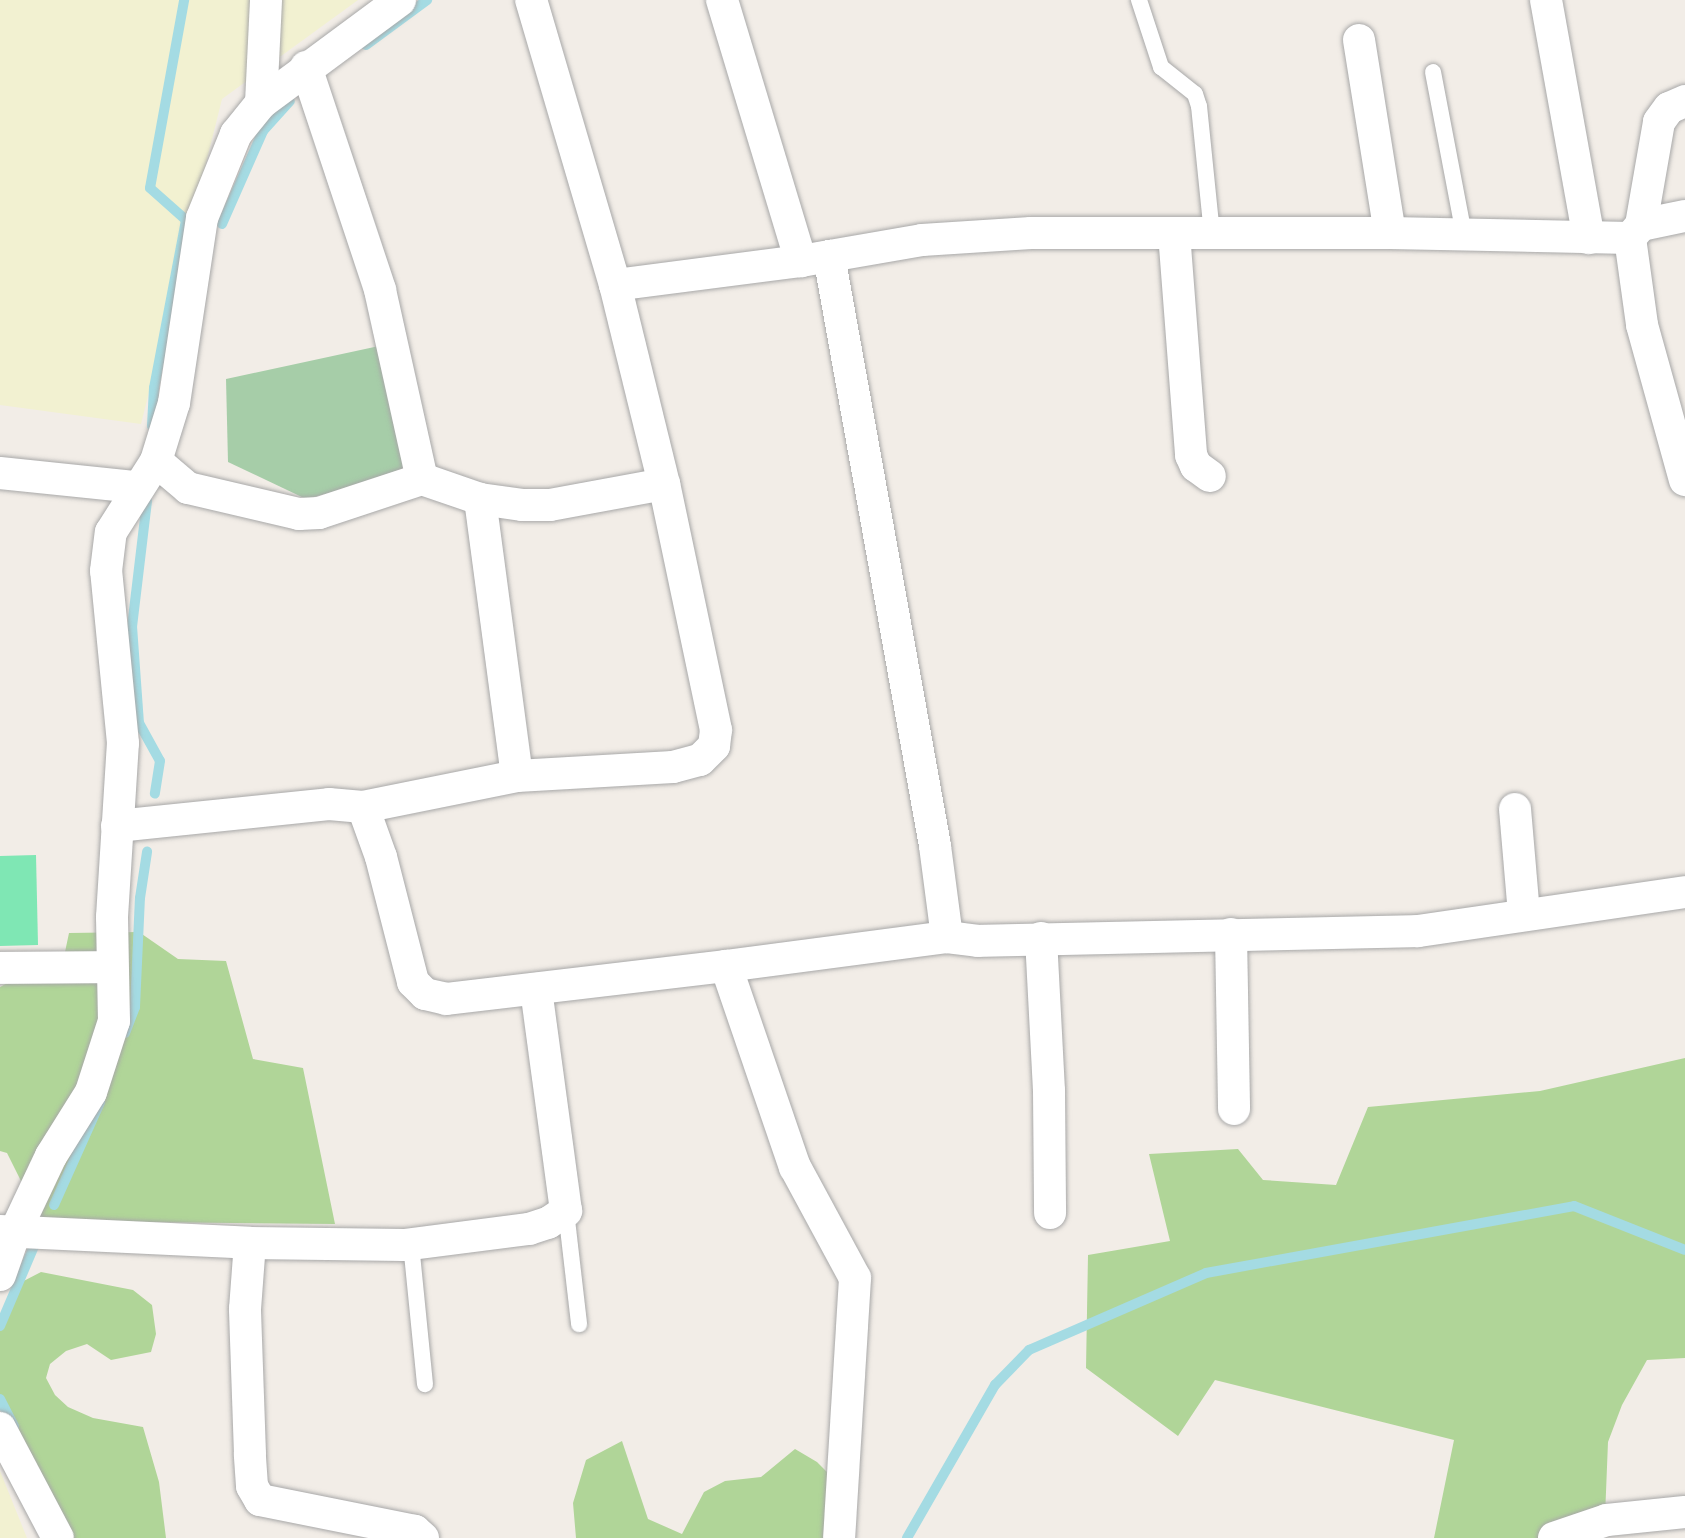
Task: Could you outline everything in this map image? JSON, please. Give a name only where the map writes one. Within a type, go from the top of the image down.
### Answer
[{"type":"street","points":[[261,103],[266,0]]},
{"type":"street","points":[[0,1275],[7,1231],[91,1092],[114,1021],[112,967],[117,826],[123,743],[106,571],[111,531],[136,488],[156,461],[174,403],[202,218],[236,134],[261,103],[306,67],[400,0]]},
{"type":"street","points":[[117,826],[329,804],[363,807],[517,776],[673,767],[700,760],[714,746],[716,730],[664,484],[615,285],[531,0]]},
{"type":"street","points":[[722,0],[815,258],[935,846],[947,937]]},
{"type":"street","points":[[1545,0],[1589,238]]},
{"type":"street","points":[[1359,40],[1390,233]]},
{"type":"street","points":[[306,67],[380,290],[422,479]]},
{"type":"street","points":[[1685,100],[1669,108],[1659,122],[1635,231],[1642,325],[1685,480]]},
{"type":"street","points":[[615,285],[815,258],[933,239],[1031,233],[1212,235],[1390,233],[1589,238],[1635,231],[1685,216]]},
{"type":"street","points":[[1174,233],[1191,454],[1196,466],[1210,476]]},
{"type":"street","points":[[156,461],[188,488],[299,514],[320,513],[422,479],[480,499],[522,505],[550,505],[664,484]]},
{"type":"street","points":[[0,473],[136,488]]},
{"type":"street","points":[[480,499],[517,776]]},
{"type":"street","points":[[363,807],[381,857],[413,982],[425,994],[446,999],[947,937],[978,941],[1230,934],[1419,932],[1524,914],[1685,892]]},
{"type":"street","points":[[1515,809],[1524,914]]},
{"type":"street","points":[[1230,934],[1234,1109]]},
{"type":"street","points":[[1041,938],[1049,1091],[1050,1213]]},
{"type":"street","points":[[726,966],[795,1167],[855,1278],[839,1538]]},
{"type":"street","points":[[0,968],[112,967]]},
{"type":"street","points":[[7,1231],[309,1246],[411,1244],[529,1229],[548,1223],[566,1211],[536,989]]},
{"type":"street","points":[[250,1243],[245,1309],[250,1454],[252,1485],[260,1500],[415,1531],[423,1538]]},
{"type":"street","points":[[0,1428],[58,1538]]},
{"type":"street","points":[[1554,1538],[1607,1520],[1685,1512]]},
{"type":"lane","points":[[1139,0],[1161,67],[1195,94],[1199,105],[1212,235]]},
{"type":"lane","points":[[1433,72],[1464,234]]},
{"type":"lane","points":[[566,1211],[579,1324]]},
{"type":"lane","points":[[411,1244],[425,1384]]},
{"type":"green space","points":[[0,0],[358,0],[222,99],[141,424],[0,405]]},
{"type":"green space","points":[[379,346],[406,473],[306,499],[228,462],[226,379]]},
{"type":"green space","points":[[36,855],[38,945],[0,946],[0,856]]},
{"type":"green space","points":[[139,932],[178,959],[226,961],[253,1059],[303,1068],[335,1224],[41,1221],[7,1153],[0,1151],[0,987],[65,952],[69,933]]},
{"type":"green space","points":[[1685,1058],[1685,1358],[1647,1360],[1622,1405],[1608,1442],[1605,1517],[1547,1538],[1434,1538],[1454,1440],[1215,1380],[1178,1436],[1086,1368],[1088,1255],[1170,1241],[1149,1154],[1238,1149],[1263,1180],[1336,1185],[1368,1107],[1540,1091]]},
{"type":"green space","points":[[41,1272],[133,1290],[152,1305],[156,1334],[151,1352],[111,1360],[87,1344],[66,1351],[50,1364],[46,1378],[55,1395],[68,1407],[93,1418],[143,1427],[159,1482],[166,1538],[73,1538],[0,1399],[0,1326],[14,1286]]},
{"type":"green space","points":[[622,1441],[648,1519],[682,1534],[704,1492],[725,1481],[761,1477],[795,1449],[817,1462],[831,1476],[823,1538],[576,1538],[573,1503],[586,1460]]},
{"type":"green space","points":[[0,1471],[27,1538],[0,1538]]},
{"type":"waterway","points":[[152,426],[154,388],[186,220],[150,188],[184,0]]},
{"type":"waterway","points":[[366,45],[427,0]]},
{"type":"waterway","points":[[222,224],[263,131],[290,101]]},
{"type":"waterway","points":[[147,501],[132,626],[139,723],[160,761],[155,794]]},
{"type":"waterway","points":[[125,1033],[135,1007],[140,898],[147,852]]},
{"type":"waterway","points":[[54,1205],[100,1102]]},
{"type":"waterway","points":[[907,1538],[995,1385],[1029,1350],[1206,1273],[1574,1206],[1685,1250]]},
{"type":"waterway","points":[[0,1326],[35,1244]]},
{"type":"waterway","points":[[0,1399],[14,1427]]}]
